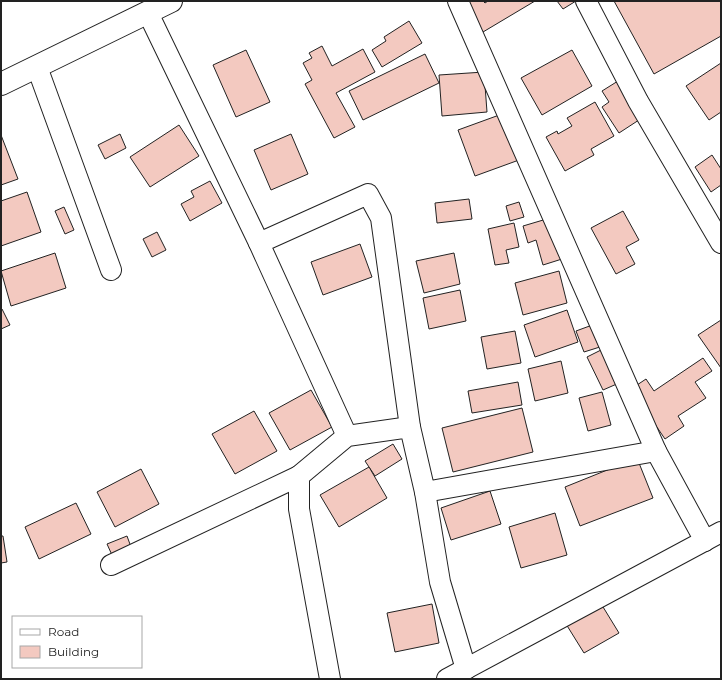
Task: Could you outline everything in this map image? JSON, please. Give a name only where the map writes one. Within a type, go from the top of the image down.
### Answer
[{"type":"street","points":[[1,84],[171,1]]},
{"type":"street","points":[[447,679],[713,536],[656,450],[458,1]]},
{"type":"street","points":[[586,1],[638,101],[721,243]]},
{"type":"street","points":[[148,13],[259,243],[347,436]]},
{"type":"street","points":[[37,67],[111,270]]},
{"type":"street","points":[[259,243],[368,194],[381,218],[410,427],[425,492],[440,582],[466,669]]},
{"type":"street","points":[[111,565],[299,476],[347,436],[410,427]]},
{"type":"street","points":[[425,492],[656,450]]},
{"type":"street","points":[[299,476],[299,510],[330,679]]},
{"type":"building","points":[[464,1],[483,1],[485,3],[488,1],[535,1],[483,32]]},
{"type":"building","points":[[557,1],[576,1],[563,9]]},
{"type":"building","points":[[614,1],[721,1],[721,36],[654,74]]},
{"type":"building","points":[[409,21],[422,43],[382,67],[372,50],[386,41],[384,37]]},
{"type":"building","points":[[322,46],[332,66],[363,49],[375,72],[336,93],[355,127],[334,138],[305,84],[312,80],[303,63],[312,58],[309,53]]},
{"type":"building","points":[[246,50],[270,102],[236,117],[213,65]]},
{"type":"building","points":[[572,50],[592,86],[542,115],[521,78]]},
{"type":"building","points":[[425,54],[439,83],[363,120],[349,91]]},
{"type":"building","points":[[721,63],[721,112],[709,120],[686,86]]},
{"type":"building","points":[[484,72],[487,112],[442,116],[439,75]]},
{"type":"building","points":[[618,81],[642,118],[619,133],[602,107],[609,102],[602,91]]},
{"type":"building","points":[[595,102],[614,136],[591,149],[594,155],[565,171],[546,137],[557,131],[558,134],[572,126],[567,118]]},
{"type":"building","points":[[502,114],[519,160],[475,176],[458,130]]},
{"type":"building","points":[[179,125],[199,156],[150,187],[130,157]]},
{"type":"building","points":[[120,134],[126,148],[105,159],[98,145]]},
{"type":"building","points":[[291,134],[308,174],[271,190],[254,150]]},
{"type":"building","points":[[1,135],[18,179],[1,185]]},
{"type":"building","points":[[712,155],[721,169],[721,185],[711,192],[695,167]]},
{"type":"building","points":[[210,181],[222,203],[190,221],[181,204],[194,197],[191,191]]},
{"type":"building","points":[[27,192],[41,232],[1,246],[1,201]]},
{"type":"building","points":[[469,199],[472,219],[437,223],[435,203]]},
{"type":"building","points":[[519,202],[524,217],[510,221],[506,206]]},
{"type":"building","points":[[64,207],[74,230],[65,234],[55,211]]},
{"type":"building","points":[[623,211],[639,240],[626,247],[635,264],[616,274],[591,228]]},
{"type":"building","points":[[550,218],[562,259],[543,265],[536,240],[528,243],[523,226]]},
{"type":"building","points":[[514,223],[519,247],[506,250],[509,263],[495,265],[488,229]]},
{"type":"building","points":[[157,232],[166,250],[152,257],[143,239]]},
{"type":"building","points":[[360,244],[372,277],[323,295],[311,262]]},
{"type":"building","points":[[55,253],[66,288],[11,306],[1,271]]},
{"type":"building","points":[[454,253],[460,284],[424,293],[416,261]]},
{"type":"building","points":[[559,271],[567,303],[523,315],[515,283]]},
{"type":"building","points":[[460,290],[466,321],[429,329],[423,298]]},
{"type":"building","points":[[2,309],[10,325],[1,329],[1,310]]},
{"type":"building","points":[[567,310],[578,342],[535,357],[524,325]]},
{"type":"building","points":[[721,320],[721,368],[698,335]]},
{"type":"building","points":[[595,324],[603,346],[584,352],[576,331]]},
{"type":"building","points":[[515,331],[521,363],[487,369],[481,337]]},
{"type":"building","points":[[603,349],[619,383],[603,390],[587,357]]},
{"type":"building","points":[[703,358],[712,371],[695,382],[706,398],[678,416],[684,426],[665,439],[631,389],[646,379],[654,391]]},
{"type":"building","points":[[561,361],[568,393],[535,401],[528,369]]},
{"type":"building","points":[[518,382],[522,405],[472,413],[468,391]]},
{"type":"building","points":[[311,390],[332,427],[290,450],[269,413]]},
{"type":"building","points":[[602,392],[611,425],[588,431],[579,398]]},
{"type":"building","points":[[522,408],[533,452],[453,472],[442,428]]},
{"type":"building","points":[[254,411],[277,451],[235,474],[212,434]]},
{"type":"building","points":[[393,444],[402,459],[375,476],[365,461]]},
{"type":"building","points":[[637,458],[653,498],[580,526],[565,487]]},
{"type":"building","points":[[369,467],[387,498],[339,527],[320,495]]},
{"type":"building","points":[[141,469],[159,504],[115,527],[97,492]]},
{"type":"building","points":[[490,491],[501,524],[451,540],[441,508]]},
{"type":"building","points":[[76,503],[91,534],[39,559],[25,527]]},
{"type":"building","points":[[555,513],[567,555],[521,568],[509,527]]},
{"type":"building","points":[[1,536],[3,536],[7,562],[1,563]]},
{"type":"building","points":[[127,536],[131,547],[112,555],[107,544]]},
{"type":"building","points":[[600,602],[619,633],[584,653],[566,624]]},
{"type":"building","points":[[432,604],[439,643],[395,652],[387,613]]}]
